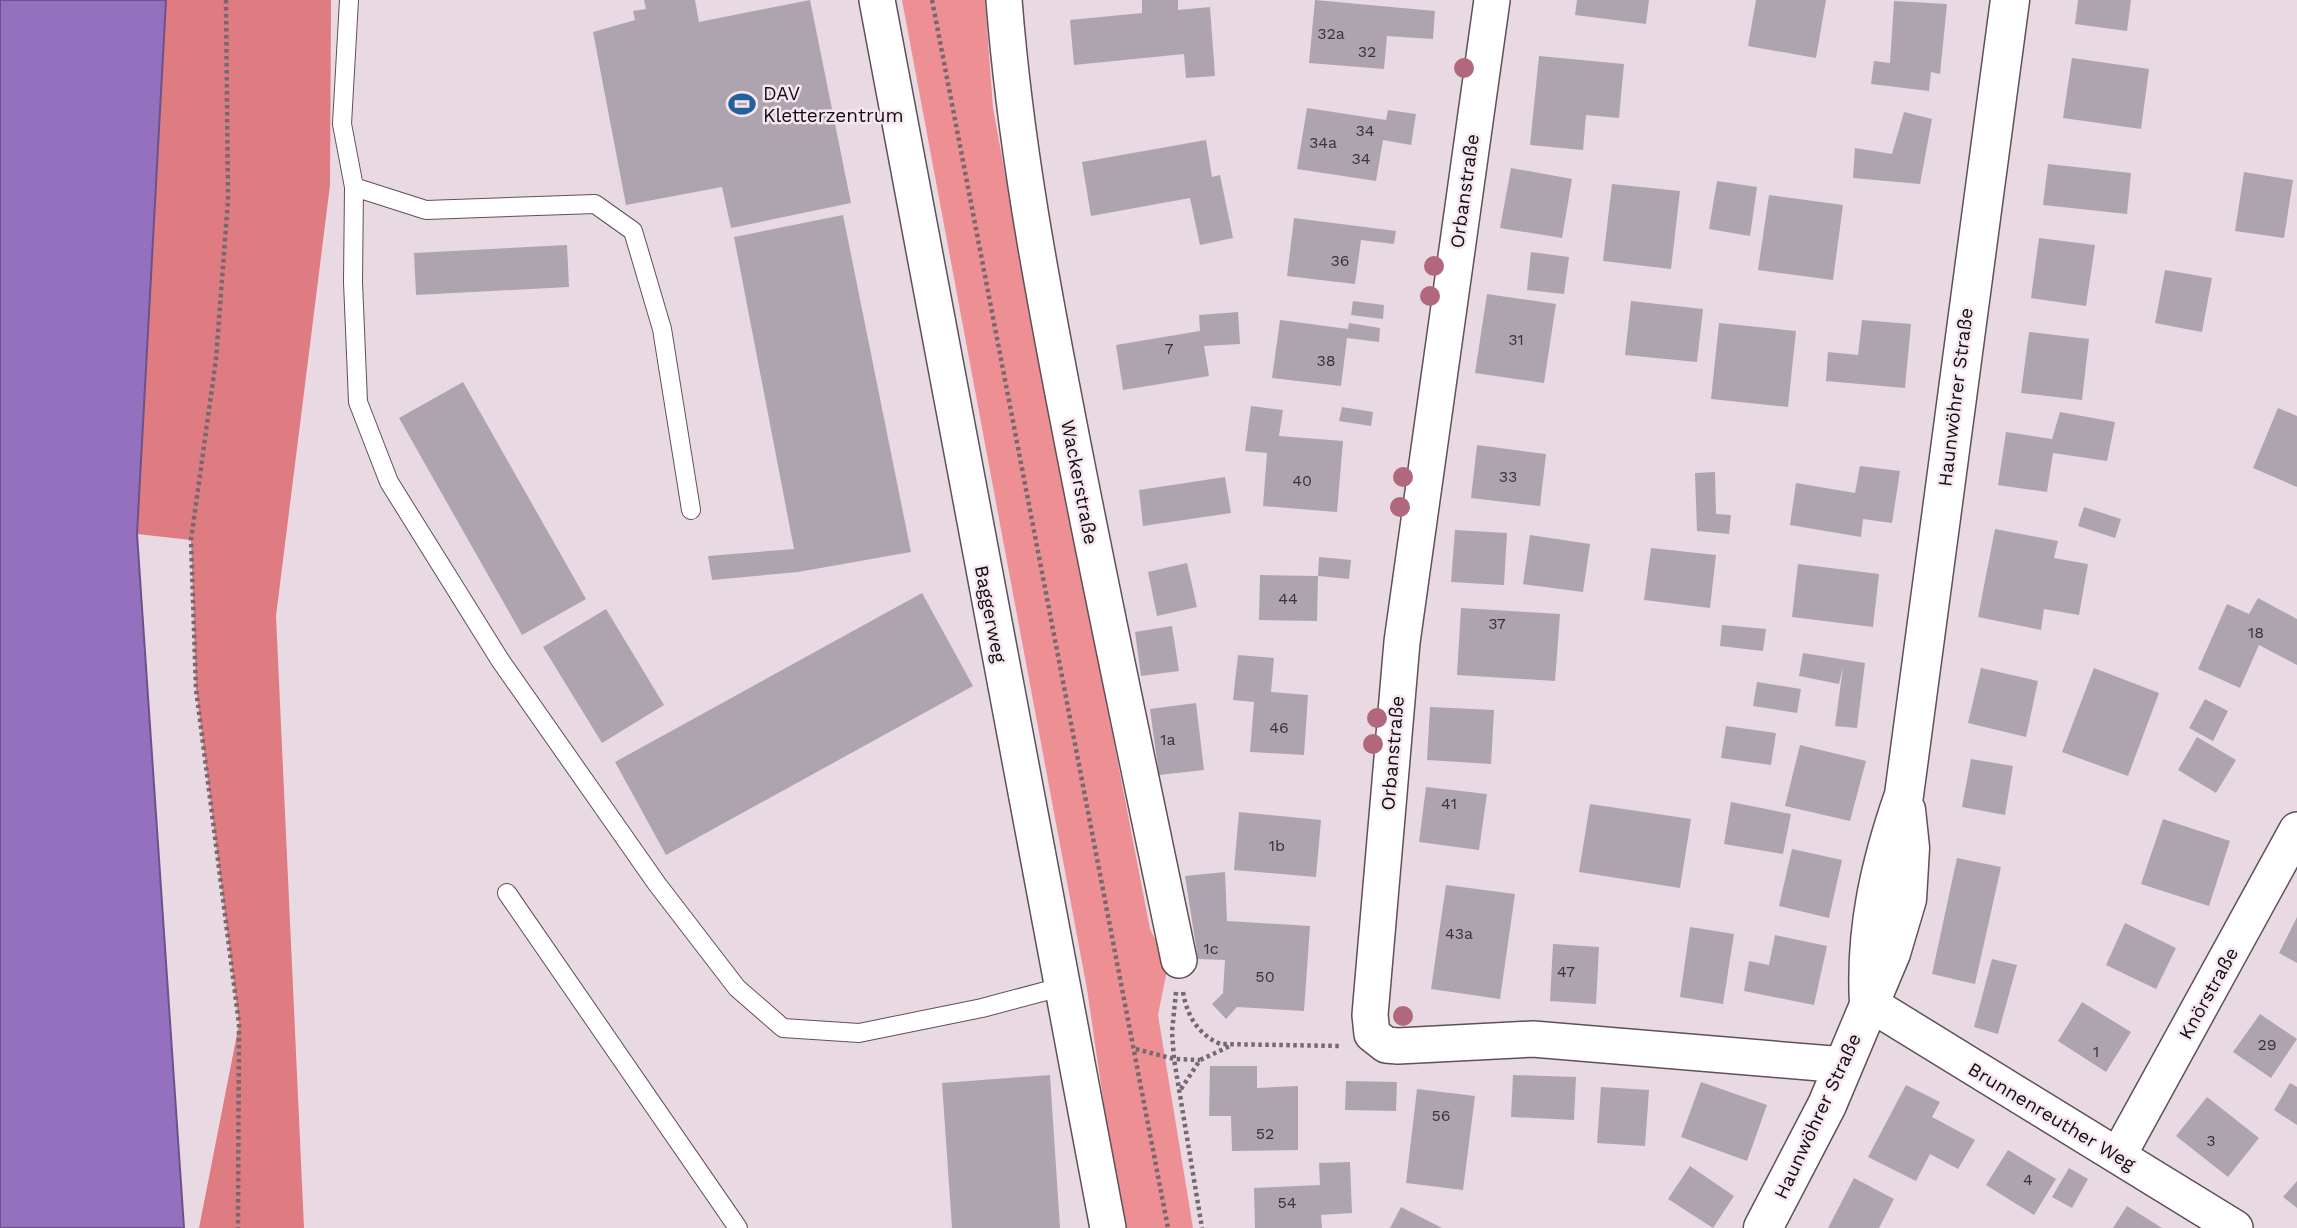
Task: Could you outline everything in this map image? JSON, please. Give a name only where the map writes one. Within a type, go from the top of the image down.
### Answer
[{"type":"street","name":"Baggerweg","points":[[877,0],[1108,1228]]},
{"type":"street","name":"Wackerstraße","points":[[1004,0],[1012,103],[1033,235],[1099,581],[1179,960]]},
{"type":"street","name":"Orbanstraße","points":[[1379,1041],[1372,1034],[1370,1014],[1402,642],[1492,0]]},
{"type":"street","name":"Haunwöhrer Straße","points":[[1762,1228],[1822,1115],[1891,953],[1907,899],[1910,848],[1904,795],[2010,0]]},
{"type":"street","name":"Knörstraße","points":[[2118,1156],[2297,830]]},
{"type":"street","name":"Brunnenreuther Weg","points":[[1869,1003],[2235,1228]]},
{"type":"street","points":[[1379,1041],[1398,1046],[1533,1039],[1844,1065]]},
{"type":"lane","points":[[349,0],[342,124],[354,187],[353,282],[358,402],[389,482],[500,660],[657,884],[737,988],[783,1028],[859,1033],[982,1008],[1061,987]]},
{"type":"lane","points":[[354,187],[426,210],[595,204],[633,231],[662,329],[691,510]]},
{"type":"lane","points":[[507,893],[738,1228]]},
{"type":"path","points":[[226,0],[228,200],[216,359],[191,540],[196,689],[239,1024],[238,1228]]},
{"type":"path","points":[[932,0],[1136,1049],[1168,1228]]},
{"type":"path","points":[[1179,960],[1185,1007],[1192,1020],[1210,1039],[1231,1046],[1353,1047],[1379,1041]]},
{"type":"path","points":[[1179,960],[1172,1032],[1174,1059],[1202,1228]]},
{"type":"path","points":[[1136,1049],[1174,1059],[1200,1060],[1231,1046]]},
{"type":"path","points":[[1180,1090],[1200,1060]]},
{"type":"shaded area","points":[[0,0],[166,0],[137,534],[184,1228],[0,1228]]},
{"type":"shaded area","points":[[166,0],[331,0],[330,185],[276,616],[304,1228],[199,1228],[239,1024],[196,689],[191,540],[137,534]]},
{"type":"shaded area","points":[[902,0],[985,0],[993,108],[1017,240],[1150,929],[1168,965],[1158,1015],[1193,1228],[1122,1228],[1087,989]]},
{"type":"building","name":"DAV Kletterzentrum","points":[[644,0],[695,0],[699,22],[810,0],[851,203],[731,228],[722,187],[626,205],[593,32],[635,20],[633,11],[646,9]]},
{"type":"building","points":[[1142,0],[1178,0],[1178,10],[1210,7],[1215,76],[1186,78],[1184,54],[1074,65],[1070,20],[1142,13]]},
{"type":"building","points":[[1315,0],[1435,11],[1433,39],[1387,36],[1384,69],[1309,63]]},
{"type":"building","points":[[1577,0],[1649,0],[1646,24],[1575,15]]},
{"type":"building","points":[[1756,0],[1826,0],[1816,58],[1748,46]]},
{"type":"building","points":[[2078,0],[2131,0],[2127,31],[2075,24]]},
{"type":"building","points":[[1894,1],[1947,4],[1940,74],[1931,72],[1929,91],[1871,84],[1874,61],[1890,63]]},
{"type":"building","points":[[1539,56],[1624,64],[1619,118],[1586,115],[1583,150],[1530,145]]},
{"type":"building","points":[[2072,58],[2149,69],[2141,129],[2063,118]]},
{"type":"building","points":[[1307,108],[1386,120],[1388,110],[1416,114],[1411,145],[1383,140],[1376,181],[1297,169]]},
{"type":"building","points":[[1904,112],[1932,119],[1920,184],[1853,178],[1855,148],[1892,154]]},
{"type":"building","points":[[1206,140],[1212,177],[1220,175],[1233,238],[1200,245],[1190,198],[1091,216],[1082,162]]},
{"type":"building","points":[[2048,164],[2131,173],[2127,214],[2043,205]]},
{"type":"building","points":[[1511,168],[1572,179],[1562,238],[1500,228]]},
{"type":"building","points":[[2244,172],[2293,180],[2284,238],[2235,231]]},
{"type":"building","points":[[1717,181],[1757,187],[1750,236],[1709,229]]},
{"type":"building","points":[[1612,184],[1680,191],[1671,269],[1603,261]]},
{"type":"building","points":[[1769,195],[1843,205],[1833,280],[1758,270]]},
{"type":"building","points":[[843,215],[911,552],[798,572],[712,580],[708,556],[794,549],[734,237]]},
{"type":"building","points":[[1294,218],[1396,231],[1394,244],[1361,240],[1355,284],[1287,276]]},
{"type":"building","points":[[2039,238],[2095,245],[2086,306],[2031,298]]},
{"type":"building","points":[[567,245],[569,287],[416,295],[414,253]]},
{"type":"building","points":[[1531,252],[1569,257],[1564,294],[1527,290]]},
{"type":"building","points":[[2165,270],[2212,278],[2202,332],[2155,323]]},
{"type":"building","points":[[1487,294],[1556,304],[1544,383],[1475,373]]},
{"type":"building","points":[[1353,301],[1384,305],[1383,319],[1351,315]]},
{"type":"building","points":[[1631,301],[1703,309],[1697,362],[1625,355]]},
{"type":"building","points":[[1238,312],[1240,344],[1204,346],[1209,376],[1123,390],[1116,345],[1200,331],[1199,315]]},
{"type":"building","points":[[1280,320],[1348,329],[1349,323],[1380,328],[1379,342],[1347,338],[1341,386],[1272,378]]},
{"type":"building","points":[[1862,320],[1911,324],[1905,388],[1826,381],[1828,352],[1858,355]]},
{"type":"building","points":[[1719,323],[1796,331],[1788,407],[1711,399]]},
{"type":"building","points":[[2029,332],[2089,339],[2082,400],[2021,393]]},
{"type":"building","points":[[463,382],[586,599],[522,635],[399,418]]},
{"type":"building","points":[[1251,406],[1283,410],[1279,436],[1343,441],[1337,512],[1263,506],[1267,453],[1245,451]]},
{"type":"building","points":[[1342,407],[1373,412],[1371,426],[1339,421]]},
{"type":"building","points":[[2278,408],[2297,416],[2297,487],[2253,468]]},
{"type":"building","points":[[2060,412],[2115,422],[2107,461],[2053,453],[2047,492],[1998,485],[2006,432],[2052,439]]},
{"type":"building","points":[[1477,445],[1546,454],[1540,506],[1471,498]]},
{"type":"building","points":[[1860,466],[1900,471],[1892,523],[1863,519],[1861,537],[1790,525],[1796,483],[1855,493]]},
{"type":"building","points":[[1715,472],[1716,514],[1731,515],[1729,534],[1697,531],[1695,473]]},
{"type":"building","points":[[1225,477],[1231,513],[1143,526],[1139,490]]},
{"type":"building","points":[[2084,507],[2121,519],[2115,538],[2078,526]]},
{"type":"building","points":[[1995,529],[2058,541],[2054,558],[2088,564],[2079,615],[2044,609],[2041,630],[1978,617]]},
{"type":"building","points":[[1455,530],[1507,533],[1504,585],[1451,582]]},
{"type":"building","points":[[1530,535],[1590,544],[1583,592],[1523,584]]},
{"type":"building","points":[[1651,548],[1716,555],[1710,608],[1644,600]]},
{"type":"building","points":[[1319,557],[1351,560],[1349,579],[1318,576]]},
{"type":"building","points":[[1187,563],[1197,607],[1157,616],[1148,572]]},
{"type":"building","points":[[1798,564],[1879,574],[1873,627],[1792,617]]},
{"type":"building","points":[[1260,575],[1318,576],[1317,621],[1259,620]]},
{"type":"building","points":[[922,593],[973,686],[666,855],[615,762]]},
{"type":"building","points":[[2258,598],[2297,619],[2297,665],[2259,645],[2240,688],[2198,669],[2227,604],[2249,614]]},
{"type":"building","points":[[1461,608],[1560,614],[1555,681],[1457,675]]},
{"type":"building","points":[[606,609],[664,705],[602,743],[543,647]]},
{"type":"building","points":[[1722,625],[1766,629],[1763,651],[1720,646]]},
{"type":"building","points":[[1172,626],[1179,671],[1141,676],[1135,632]]},
{"type":"building","points":[[1803,653],[1865,663],[1857,728],[1835,726],[1843,667],[1839,684],[1799,676]]},
{"type":"building","points":[[1238,655],[1274,658],[1271,692],[1308,695],[1304,755],[1250,752],[1254,702],[1233,700]]},
{"type":"building","points":[[1981,668],[2038,681],[2026,737],[1968,723]]},
{"type":"building","points":[[2094,668],[2159,693],[2128,776],[2062,752]]},
{"type":"building","points":[[1757,682],[1801,689],[1797,713],[1753,706]]},
{"type":"building","points":[[2205,699],[2228,711],[2213,741],[2189,728]]},
{"type":"building","points":[[1196,703],[1204,770],[1159,775],[1150,709]]},
{"type":"building","points":[[1430,707],[1494,710],[1491,764],[1427,760]]},
{"type":"building","points":[[1726,726],[1776,733],[1771,765],[1721,758]]},
{"type":"building","points":[[2197,737],[2236,760],[2216,793],[2178,770]]},
{"type":"building","points":[[1800,745],[1866,761],[1850,821],[1785,806]]},
{"type":"building","points":[[1971,759],[2013,766],[2005,815],[1962,807]]},
{"type":"building","points":[[1426,787],[1487,794],[1479,850],[1419,842]]},
{"type":"building","points":[[1731,802],[1791,814],[1783,854],[1724,844]]},
{"type":"building","points":[[1590,804],[1691,819],[1680,888],[1579,872]]},
{"type":"building","points":[[1239,812],[1321,820],[1316,877],[1234,870]]},
{"type":"building","points":[[2163,819],[2230,841],[2209,906],[2141,884]]},
{"type":"building","points":[[1792,849],[1842,860],[1829,918],[1779,906]]},
{"type":"building","points":[[1957,858],[2001,867],[1975,984],[1932,974]]},
{"type":"building","points":[[1225,872],[1227,921],[1310,926],[1304,1011],[1237,1007],[1226,1019],[1212,1004],[1223,993],[1225,960],[1198,959],[1185,876]]},
{"type":"building","points":[[1446,885],[1515,894],[1500,999],[1431,989]]},
{"type":"building","points":[[2297,917],[2297,963],[2279,953]]},
{"type":"building","points":[[2125,923],[2176,948],[2156,989],[2106,965]]},
{"type":"building","points":[[1690,927],[1734,934],[1723,1004],[1680,997]]},
{"type":"building","points":[[1775,935],[1827,946],[1814,1005],[1744,991],[1749,961],[1769,965]]},
{"type":"building","points":[[1553,944],[1599,947],[1596,1004],[1550,1001]]},
{"type":"building","points":[[1992,959],[2017,965],[1998,1034],[1974,1027]]},
{"type":"building","points":[[2082,1002],[2131,1032],[2106,1072],[2058,1041]]},
{"type":"building","points":[[2260,1014],[2297,1039],[2271,1078],[2233,1052]]},
{"type":"building","points":[[1210,1066],[1257,1066],[1257,1088],[1298,1086],[1298,1150],[1232,1151],[1231,1116],[1209,1116]]},
{"type":"building","points":[[1050,1075],[1060,1228],[952,1228],[942,1083]]},
{"type":"building","points":[[1513,1075],[1576,1077],[1574,1120],[1511,1117]]},
{"type":"building","points":[[1346,1081],[1397,1082],[1396,1111],[1345,1110]]},
{"type":"building","points":[[1701,1082],[1767,1105],[1747,1161],[1681,1137]]},
{"type":"building","points":[[2290,1083],[2297,1087],[2297,1125],[2274,1110]]},
{"type":"building","points":[[1906,1085],[1940,1102],[1932,1117],[1975,1140],[1958,1169],[1930,1154],[1916,1181],[1868,1157]]},
{"type":"building","points":[[1601,1087],[1649,1090],[1645,1146],[1597,1143]]},
{"type":"building","points":[[1417,1089],[1475,1096],[1463,1190],[1406,1183]]},
{"type":"building","points":[[2207,1097],[2259,1138],[2228,1177],[2176,1136]]},
{"type":"building","points":[[2008,1150],[2056,1179],[2034,1215],[1986,1185]]},
{"type":"building","points":[[1350,1162],[1352,1213],[1321,1215],[1322,1228],[1255,1228],[1254,1188],[1320,1185],[1319,1163]]},
{"type":"building","points":[[1690,1166],[1734,1196],[1713,1228],[1668,1199]]},
{"type":"building","points":[[2069,1168],[2088,1179],[2072,1208],[2052,1197]]},
{"type":"building","points":[[1854,1178],[1894,1199],[1879,1228],[1828,1228]]},
{"type":"building","points":[[2297,1181],[2297,1208],[2283,1197]]},
{"type":"building","points":[[2127,1206],[2162,1228],[2113,1228]]},
{"type":"building","points":[[1401,1207],[1442,1228],[1390,1228]]},
{"type":"place","name":"DAV Kletterzentrum","points":[[742,104]]}]
